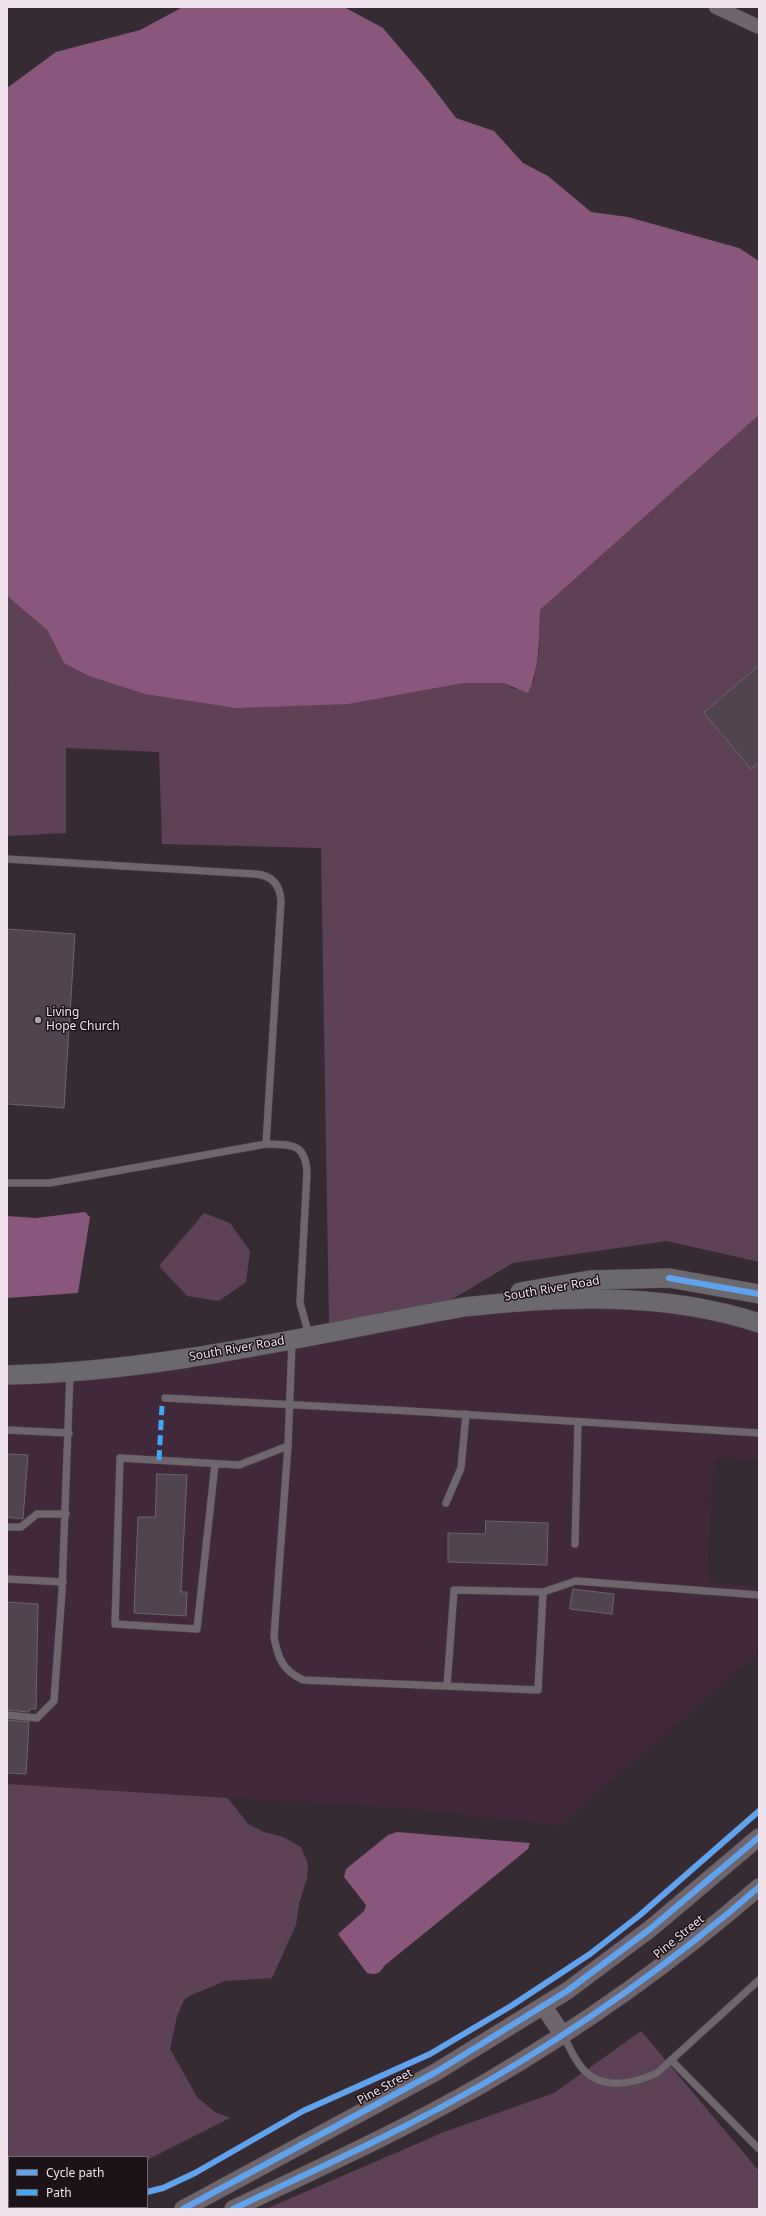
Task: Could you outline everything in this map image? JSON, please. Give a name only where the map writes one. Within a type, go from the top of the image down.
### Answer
[{"type":"main road","name":"South River Road","points":[[464,1307],[523,1291],[590,1280],[669,1278],[759,1294]]},
{"type":"main road","name":"South River Road","points":[[7,1375],[70,1373],[131,1367],[464,1307],[516,1301],[611,1299],[662,1302],[744,1318],[759,1323]]},
{"type":"street","points":[[719,8],[759,27]]},
{"type":"street","name":"Pine Street","points":[[184,2209],[436,2072],[543,2006],[597,1969],[650,1929],[759,1837]]},
{"type":"street","name":"Pine Street","points":[[233,2209],[437,2109],[483,2084],[563,2035],[656,1970],[759,1887]]},
{"type":"street","points":[[543,2006],[563,2035]]},
{"type":"lane","points":[[7,859],[255,874],[265,876],[274,881],[280,889],[281,901],[266,1144]]},
{"type":"lane","points":[[7,1183],[50,1183],[266,1144],[289,1145],[300,1149],[305,1154],[307,1172],[300,1303],[300,1337],[290,1404],[274,1636],[278,1658],[291,1674],[303,1680],[538,1690],[543,1592]]},
{"type":"lane","points":[[7,1715],[37,1718],[54,1701],[63,1582],[70,1373]]},
{"type":"lane","points":[[165,1398],[466,1414],[759,1433]]},
{"type":"lane","points":[[446,1503],[461,1468],[466,1414]]},
{"type":"lane","points":[[575,1544],[578,1422]]},
{"type":"lane","points":[[7,1430],[69,1432]]},
{"type":"lane","points":[[215,1464],[197,1629],[114,1624],[120,1458],[239,1465],[288,1446]]},
{"type":"lane","points":[[7,1527],[21,1527],[37,1514],[66,1514]]},
{"type":"lane","points":[[7,1579],[63,1582]]},
{"type":"lane","points":[[447,1686],[454,1590],[543,1592],[576,1581],[759,1595]]},
{"type":"lane","points":[[563,2035],[582,2069],[598,2080],[623,2084],[641,2081],[657,2073],[759,1980]]},
{"type":"lane","points":[[671,2060],[759,2149]]},
{"type":"shaded area","points":[[183,7],[344,7],[383,28],[428,81],[456,118],[494,131],[523,163],[548,176],[591,212],[628,217],[739,248],[759,261],[759,415],[540,610],[537,663],[528,693],[503,683],[464,683],[349,704],[236,708],[145,694],[89,676],[64,663],[47,630],[7,596],[7,88],[56,52],[140,30]]},
{"type":"shaded area","points":[[759,415],[759,1262],[667,1241],[513,1263],[449,1301],[329,1323],[321,848],[162,844],[159,752],[66,748],[66,833],[7,836],[7,685],[9,683],[7,680],[7,596],[47,630],[64,663],[349,704],[464,683],[503,683],[515,689],[534,681],[539,651],[540,610]]},
{"type":"shaded area","points":[[85,1212],[90,1217],[78,1293],[7,1298],[7,1216],[36,1218]]},
{"type":"shaded area","points":[[204,1213],[230,1223],[250,1251],[246,1282],[219,1301],[187,1296],[159,1266]]},
{"type":"shaded area","points":[[610,1308],[660,1311],[741,1326],[759,1332],[759,1461],[723,1457],[715,1461],[713,1466],[707,1576],[708,1580],[713,1583],[759,1586],[759,1652],[560,1825],[408,1808],[7,1784],[7,1383],[465,1316],[516,1310]]},
{"type":"shaded area","points":[[7,1784],[228,1798],[248,1824],[264,1832],[283,1837],[301,1847],[308,1864],[307,1878],[299,1904],[296,1925],[272,1978],[225,1981],[189,1996],[184,2000],[177,2016],[170,2049],[197,2097],[215,2112],[230,2118],[148,2159],[148,2156],[8,2156],[8,2208],[52,2208],[7,2209]]},
{"type":"shaded area","points":[[397,1832],[530,1843],[528,1849],[384,1966],[381,1971],[375,1974],[367,1973],[338,1934],[364,1911],[366,1905],[344,1877],[346,1869],[388,1835]]},
{"type":"shaded area","points":[[641,2031],[759,2171],[759,2209],[266,2209],[444,2132],[554,2093]]},
{"type":"building","points":[[759,666],[759,762],[751,769],[704,713]]},
{"type":"building","name":"Living Hope Church","points":[[7,929],[75,934],[64,1108],[7,1104]]},
{"type":"building","points":[[7,1454],[28,1455],[23,1519],[7,1517]]},
{"type":"building","points":[[157,1474],[187,1475],[181,1592],[187,1592],[186,1616],[134,1613],[138,1517],[155,1517]]},
{"type":"building","points":[[486,1521],[548,1523],[547,1565],[448,1562],[448,1533],[485,1534]]},
{"type":"building","points":[[573,1589],[614,1594],[612,1614],[570,1609]]},
{"type":"building","points":[[7,1602],[38,1604],[36,1709],[30,1709],[29,1712],[7,1710]]},
{"type":"building","points":[[7,1720],[29,1722],[26,1774],[7,1773]]},
{"type":"marked path","points":[[159,1460],[162,1406]]},
{"type":"cycle path","points":[[669,1278],[759,1294]]},
{"type":"cycle path","points":[[148,2192],[163,2188],[195,2173],[303,2111],[430,2054],[511,2006],[590,1954],[640,1915],[759,1811]]},
{"type":"cycle path","points":[[183,2209],[436,2072],[567,1991],[650,1929],[759,1837]]},
{"type":"cycle path","points":[[233,2209],[360,2149],[453,2101],[556,2040],[660,1967],[759,1887]]},
{"type":"place","name":"Living Hope Church","points":[[38,1020]]}]
